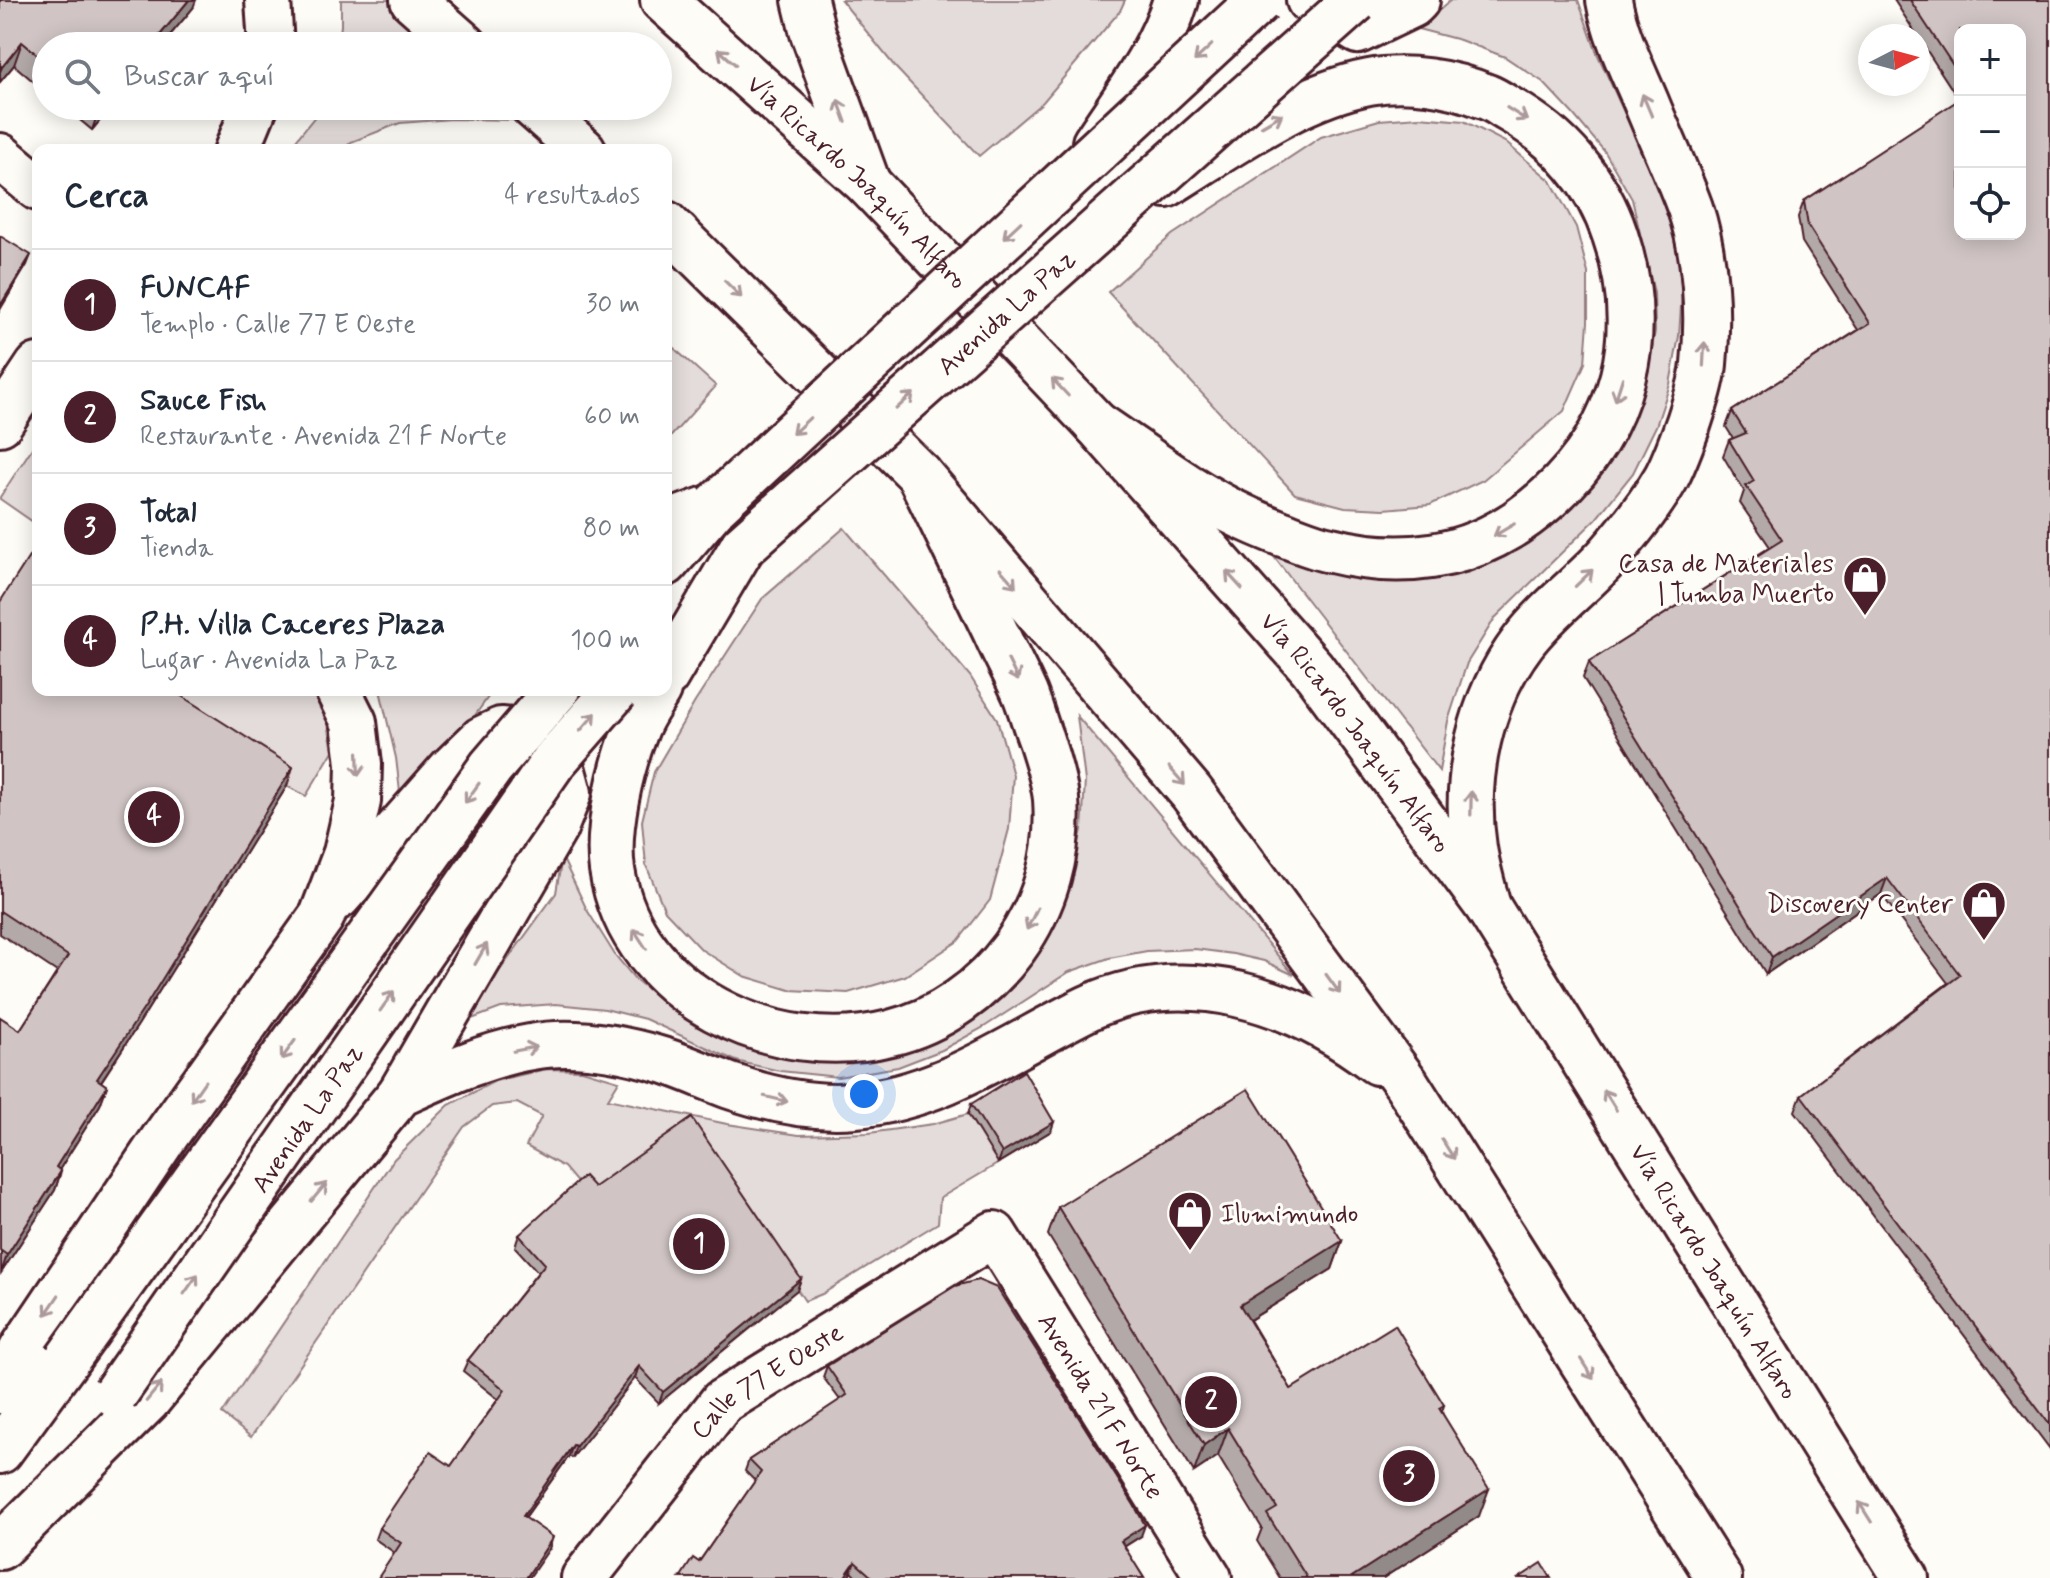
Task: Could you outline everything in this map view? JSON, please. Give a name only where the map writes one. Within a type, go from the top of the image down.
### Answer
[{"type":"main road","points":[[268,0],[270,32]]},
{"type":"main road","points":[[413,0],[449,32]]},
{"type":"main road","name":"Vía Ricardo Joaquín Alfaro","points":[[663,0],[868,184],[1096,424],[1312,668],[1488,907],[1906,1578]]},
{"type":"main road","points":[[805,0],[813,33],[868,184]]},
{"type":"main road","points":[[1076,171],[1151,58],[1171,18],[1176,0]]},
{"type":"main road","name":"Avenida La Paz","points":[[672,556],[715,506],[1260,0]]},
{"type":"main road","points":[[1309,0],[1358,31],[1417,0]]},
{"type":"main road","name":"Avenida La Paz","points":[[672,626],[743,546],[1356,0]]},
{"type":"main road","points":[[1488,907],[1474,851],[1471,790],[1477,745],[1489,707],[1505,670],[1524,641],[1554,607],[1607,557],[1639,518],[1665,478],[1697,399],[1704,365],[1704,278],[1690,210],[1631,67],[1611,14],[1609,0]]},
{"type":"main road","points":[[1096,424],[1167,472],[1243,517],[1329,550],[1394,558],[1431,556],[1491,538],[1531,514],[1565,482],[1593,449],[1610,416],[1624,374],[1631,331],[1629,289],[1622,254],[1608,213],[1584,173],[1556,141],[1510,110],[1488,97],[1453,86],[1410,80],[1369,82],[1329,94],[1280,115],[1110,219]]},
{"type":"main road","points":[[239,144],[249,120]]},
{"type":"main road","points":[[549,120],[576,144]]},
{"type":"main road","points":[[0,156],[32,183]]},
{"type":"main road","points":[[672,230],[919,474],[1191,792],[1406,1083],[1719,1578]]},
{"type":"main road","points":[[0,423],[32,375]]},
{"type":"main road","points":[[654,696],[638,724],[625,760],[616,799],[612,870],[622,907],[637,936],[657,964],[693,996],[725,1015],[748,1024],[803,1039],[859,1039],[923,1023],[946,1011],[989,978],[1025,932],[1040,902],[1052,869],[1056,799],[1050,766],[1025,696],[919,474]]},
{"type":"main road","points":[[672,522],[715,506]]},
{"type":"main road","points":[[672,666],[743,546]]},
{"type":"main road","points":[[322,916],[346,853],[358,801],[359,764],[354,722],[341,696]]},
{"type":"main road","name":"Avenida La Paz","points":[[0,1451],[491,767],[552,696]]},
{"type":"main road","name":"Avenida La Paz","points":[[0,1547],[115,1394],[554,761],[611,696]]},
{"type":"main road","points":[[0,1391],[11,1341],[164,1138],[322,916],[451,769],[482,739],[501,730],[522,732],[563,771],[569,793],[555,828],[400,1094],[147,1401],[0,1547]]},
{"type":"main road","points":[[400,1094],[498,1054],[534,1046],[579,1045],[663,1060],[774,1100],[818,1107],[856,1105],[897,1099],[932,1088],[1115,997],[1153,988],[1187,987],[1221,990],[1290,1011],[1356,1046],[1406,1083]]},
{"type":"main road","name":"Calle 77 E Oeste","points":[[584,1578],[722,1402],[994,1234]]},
{"type":"main road","name":"Avenida 21 F Norte","points":[[994,1234],[1209,1578]]},
{"type":"shaded area","points":[[341,0],[395,0],[430,32],[340,32]]},
{"type":"shaded area","points":[[841,0],[1125,0],[1120,11],[1043,102],[979,156],[896,68]]},
{"type":"shaded area","points":[[1451,0],[1578,0],[1597,53],[1655,180],[1677,245],[1682,291],[1679,336],[1670,384],[1656,426],[1633,473],[1596,519],[1495,618],[1467,663],[1448,721],[1439,771],[1274,557],[1281,551],[1315,569],[1406,578],[1629,423],[1647,376],[1655,331],[1654,293],[1632,199],[1605,152],[1543,82],[1505,57],[1418,29]]},
{"type":"shaded area","points":[[1419,117],[1464,121],[1505,142],[1551,181],[1576,227],[1588,273],[1585,363],[1564,411],[1483,480],[1430,505],[1384,509],[1345,507],[1295,494],[1108,292],[1172,235],[1321,137],[1379,120]]},
{"type":"shaded area","points":[[312,120],[439,120],[400,123],[349,144],[293,144]]},
{"type":"shaded area","points":[[672,346],[716,386],[672,435]]},
{"type":"shaded area","points":[[32,448],[32,521],[0,497]]},
{"type":"shaded area","points":[[844,528],[970,676],[997,719],[1013,775],[1009,829],[990,900],[958,941],[905,976],[848,993],[790,990],[744,976],[702,950],[665,911],[646,865],[642,821],[654,772],[762,599]]},
{"type":"shaded area","points":[[145,696],[323,696],[333,751],[306,796]]},
{"type":"shaded area","points":[[381,696],[489,696],[403,817],[396,758]]},
{"type":"shaded area","points":[[1077,716],[1294,975],[1264,961],[1195,949],[1147,951],[1109,958],[1069,972],[942,1050],[898,1067],[838,1077],[780,1071],[736,1061],[645,1019],[605,1009],[556,1004],[501,1008],[469,1020],[495,977],[556,893],[562,857],[587,910],[615,955],[635,979],[668,1006],[706,1029],[893,1052],[1068,884],[1082,830],[1085,781]]},
{"type":"shaded area","points":[[546,1069],[582,1070],[619,1081],[608,1099],[727,1124],[799,1135],[869,1133],[933,1124],[968,1114],[999,1163],[940,1198],[938,1223],[822,1294],[805,1301],[688,1129],[590,1198],[564,1167],[526,1146],[542,1116],[517,1103],[492,1106],[464,1127],[251,1437],[222,1414],[394,1159],[449,1105],[495,1081]]},
{"type":"building","points":[[0,0],[189,0],[163,32],[32,32],[32,50],[22,42],[2,67]]},
{"type":"building","points":[[1910,0],[2050,0],[2050,1425],[1801,1095],[1960,975],[1887,878],[1772,957],[1589,662],[1782,540],[1746,486],[1754,481],[1729,440],[1746,433],[1732,411],[1870,323],[1808,226],[1804,201],[1954,103],[1954,240],[2026,240],[2026,24],[1954,24],[1954,67],[1930,30],[1930,24],[1926,24]]},
{"type":"building","points":[[0,236],[31,255],[0,306]]},
{"type":"building","points":[[32,552],[32,696],[181,696],[293,767],[97,1079],[107,1086],[56,1167],[61,1171],[7,1255],[0,1250],[0,1017],[20,1030],[68,956],[0,911],[0,602]]},
{"type":"building","points":[[1024,1071],[1054,1122],[1002,1153],[971,1104]]},
{"type":"building","points":[[1248,1089],[1342,1241],[1240,1305],[1291,1389],[1395,1325],[1444,1405],[1439,1408],[1489,1489],[1350,1578],[1307,1578],[1267,1514],[1277,1508],[1228,1428],[1204,1445],[1058,1207]]},
{"type":"building","points":[[692,1118],[801,1279],[663,1392],[639,1366],[576,1446],[573,1445],[523,1516],[553,1537],[526,1578],[378,1578],[401,1543],[379,1528],[430,1452],[451,1466],[505,1390],[468,1360],[545,1264],[519,1235],[584,1176],[594,1187]]},
{"type":"building","points":[[978,1280],[997,1288],[1134,1505],[1145,1525],[1121,1541],[1144,1578],[873,1578],[855,1562],[844,1578],[680,1578],[693,1558],[699,1562],[761,1472],[749,1460],[847,1395],[827,1366],[955,1286]]},
{"type":"building","points":[[1542,1563],[1551,1578],[1519,1578]]},
{"type":"place","name":"Casa de Materiales | Tumba Muerto","points":[[1865,617]]},
{"type":"place","name":"P.H. Villa Caceres Plaza","points":[[154,817]]},
{"type":"place","name":"Discovery Center","points":[[1984,942]]},
{"type":"place","name":"FUNCAF","points":[[699,1244]]},
{"type":"place","name":"Ilumimundo","points":[[1190,1252]]},
{"type":"place","name":"Sauce Fish","points":[[1211,1402]]},
{"type":"place","name":"Total","points":[[1409,1476]]}]
